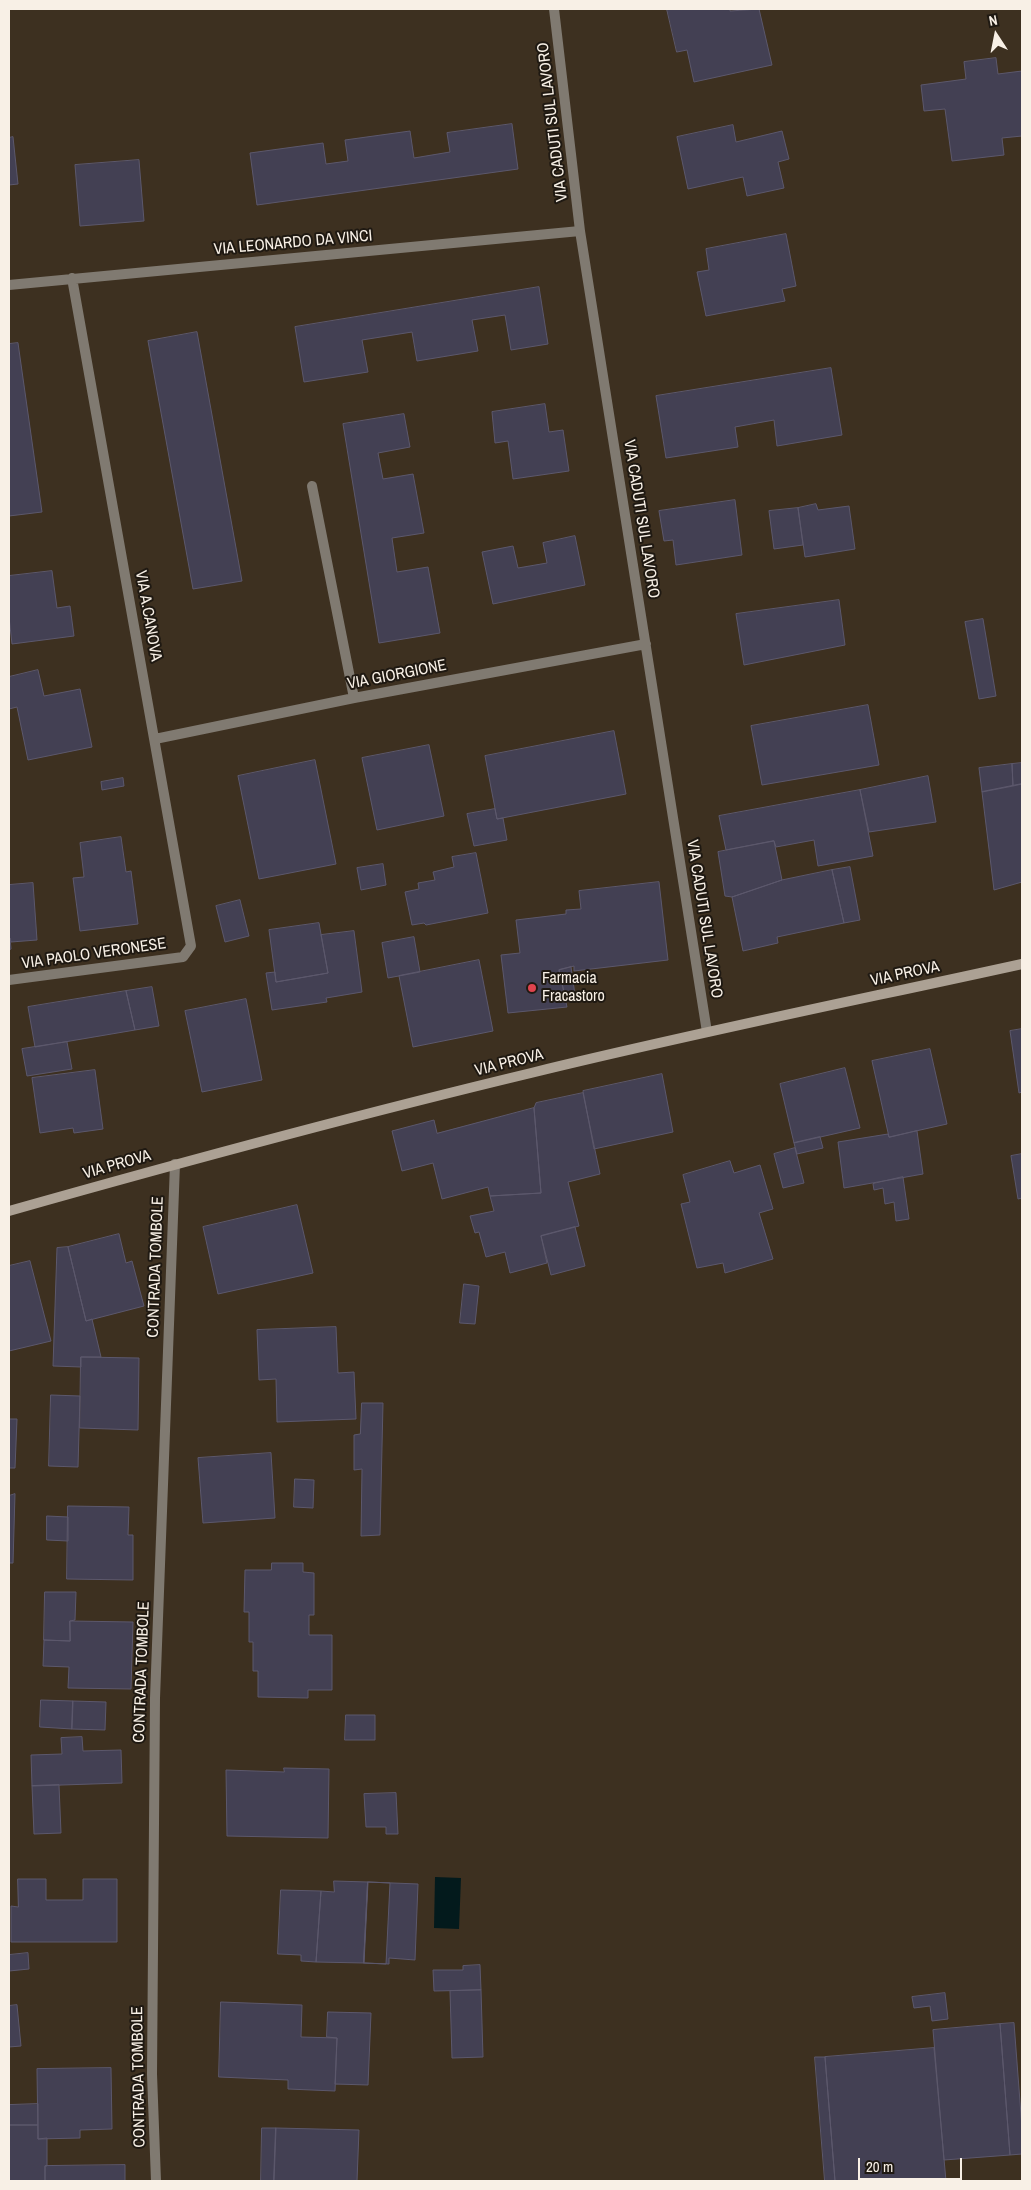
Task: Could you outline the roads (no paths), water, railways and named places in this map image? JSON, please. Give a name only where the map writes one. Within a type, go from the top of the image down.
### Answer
[{"type":"main road","name":"VIA PROVA","points":[[9,1211],[175,1164],[530,1073],[708,1032],[1022,964]]},
{"type":"street","name":"VIA CADUTI SUL LAVORO","points":[[554,9],[580,231],[708,1032]]},
{"type":"street","name":"VIA LEONARDO DA VINCI","points":[[9,285],[580,231]]},
{"type":"street","name":"VIA A.CANOVA","points":[[72,278],[191,946],[183,957]]},
{"type":"street","points":[[312,486],[354,698]]},
{"type":"street","name":"VIA GIORGIONE","points":[[155,739],[354,698],[646,644]]},
{"type":"street","name":"VIA PAOLO VERONESE","points":[[9,980],[183,957]]},
{"type":"street","name":"CONTRADA TOMBOLE","points":[[156,2181],[152,2074],[155,1698],[175,1164]]},
{"type":"water","points":[[435,1877],[461,1878],[459,1929],[434,1928]]},
{"type":"place","name":"Farmacia Fracastoro","points":[[532,988]]}]
